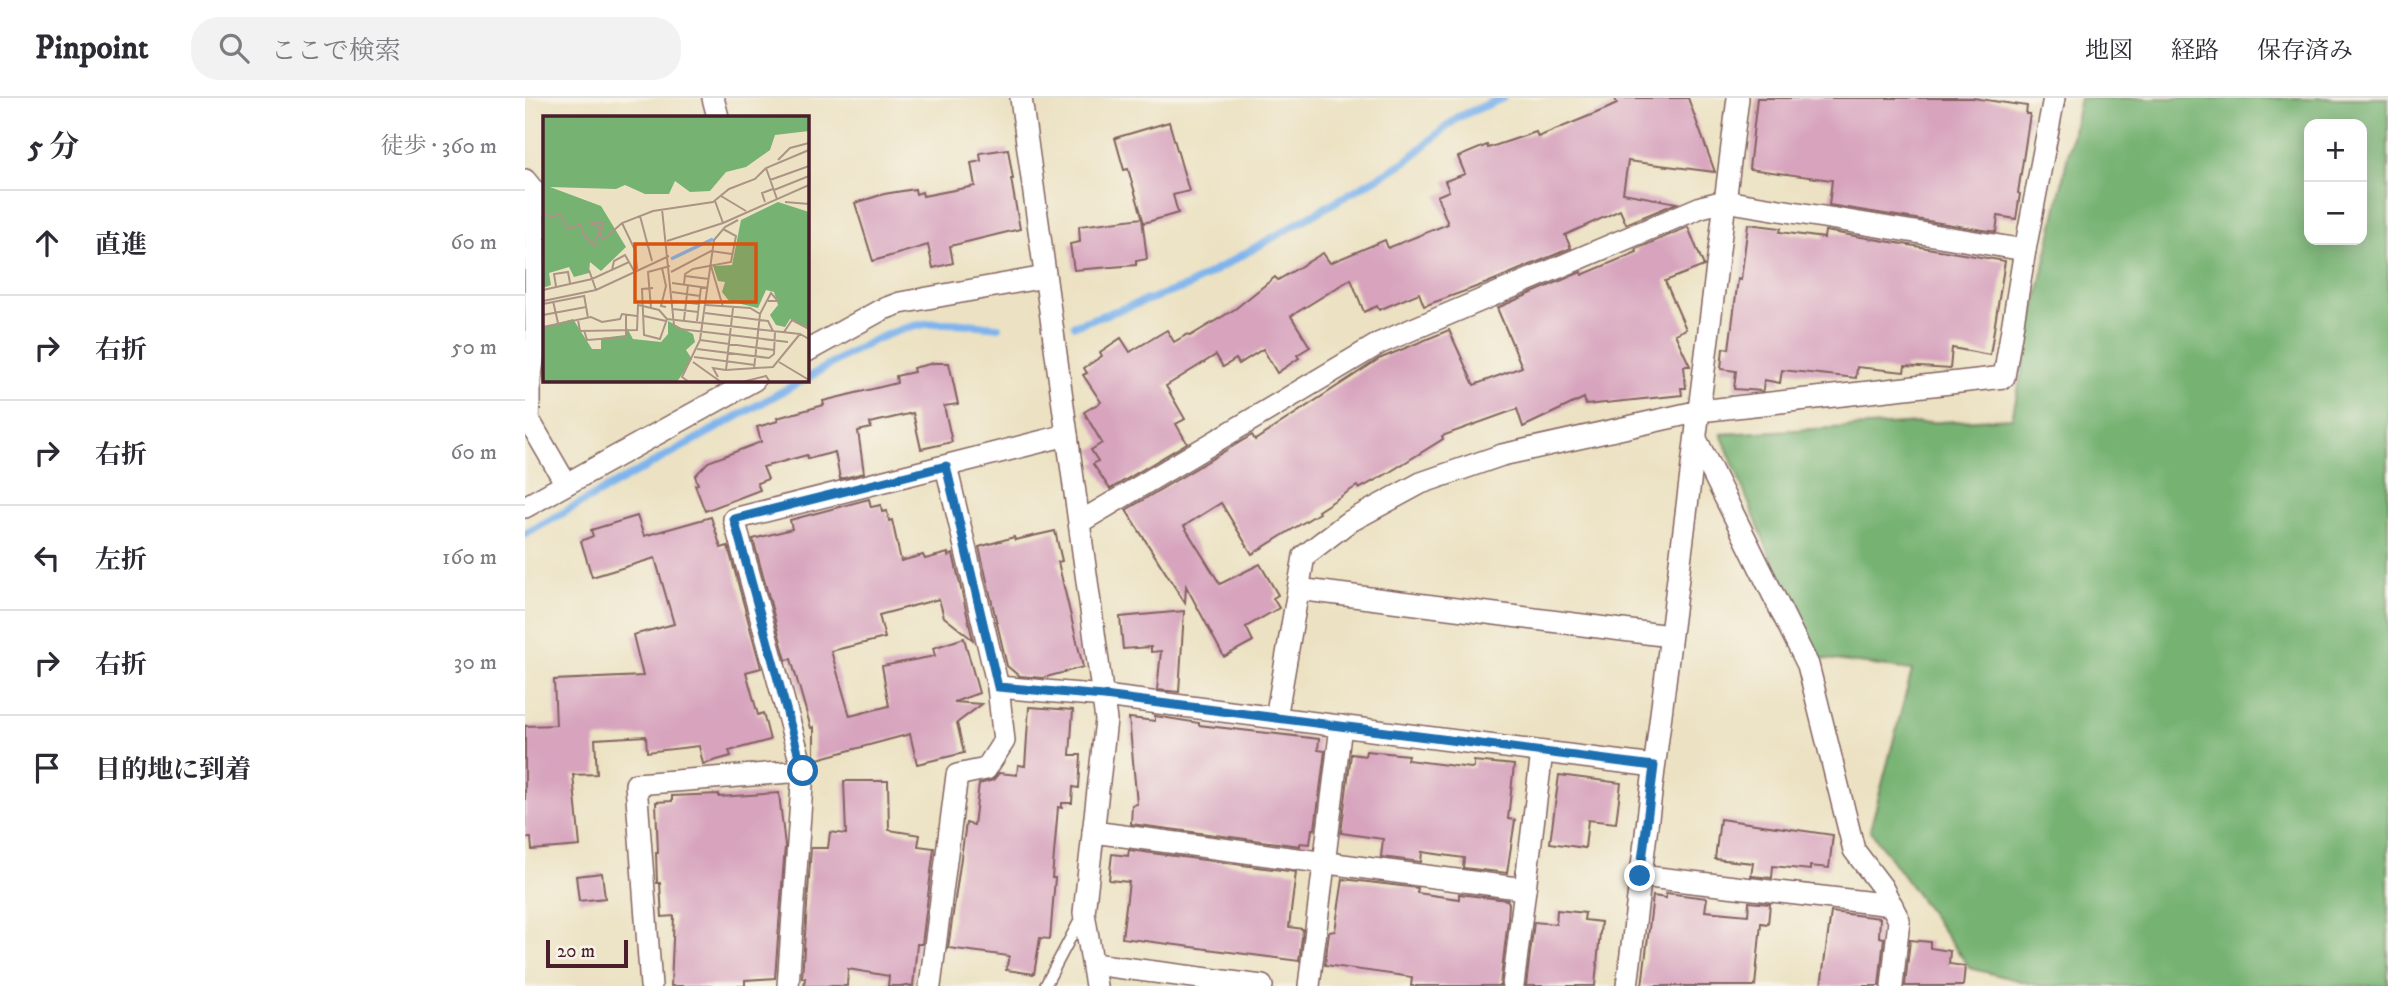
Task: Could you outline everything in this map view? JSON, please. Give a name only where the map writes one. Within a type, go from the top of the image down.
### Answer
[{"type":"street","points":[[713,98],[718,116]]},
{"type":"street","points":[[1021,98],[1104,696],[1106,720],[1084,913],[1097,986]]},
{"type":"street","points":[[1627,986],[1738,98]]},
{"type":"street","points":[[1276,718],[1304,556],[1347,523],[1421,483],[1502,455],[1700,411],[2004,377],[2054,98]]},
{"type":"street","points":[[525,180],[534,191],[537,339],[529,390],[529,420],[566,484]]},
{"type":"street","points":[[1080,522],[1380,343],[1700,207],[1725,201],[2025,250]]},
{"type":"street","points":[[809,350],[881,310],[900,303],[1045,277]]},
{"type":"street","points":[[525,507],[750,382]]},
{"type":"street","points":[[788,986],[803,771],[734,519],[1067,435]]},
{"type":"street","points":[[1696,439],[1808,665],[1854,850],[1882,887],[1899,920],[1892,986]]},
{"type":"street","points":[[930,986],[957,775],[986,769],[1005,741],[998,687],[946,466]]},
{"type":"street","points":[[1298,590],[1671,636]]},
{"type":"street","points":[[998,687],[1104,696],[1654,766]]},
{"type":"street","points":[[1308,986],[1341,726]]},
{"type":"street","points":[[1513,986],[1542,752]]},
{"type":"street","points":[[650,986],[636,784],[803,771]]},
{"type":"street","points":[[1093,832],[1525,889]]},
{"type":"street","points":[[1640,876],[1892,905]]},
{"type":"street","points":[[1093,964],[1262,986]]},
{"type":"lane","points":[[1045,986],[1084,913]]},
{"type":"green space","points":[[2080,98],[2388,98],[2388,986],[2040,986],[1970,968],[1870,830],[1912,670],[1811,657],[1721,434],[2012,418]]},
{"type":"building","points":[[1615,98],[1688,98],[1715,172],[1628,161],[1623,193],[1677,203],[1626,224],[1620,210],[1565,235],[1571,248],[1424,306],[1419,293],[1379,310],[1377,306],[1364,312],[1351,279],[1291,316],[1310,347],[1277,373],[1263,349],[1239,364],[1236,359],[1223,367],[1216,355],[1166,386],[1185,419],[1176,424],[1187,443],[1110,489],[1093,464],[1098,461],[1091,450],[1102,443],[1084,412],[1101,402],[1083,375],[1087,373],[1084,368],[1102,356],[1100,352],[1121,338],[1130,352],[1167,330],[1174,342],[1188,334],[1190,336],[1235,309],[1275,277],[1278,280],[1323,253],[1330,263],[1385,240],[1388,248],[1448,224],[1437,196],[1449,191],[1445,181],[1465,174],[1458,157],[1487,145],[1488,148],[1536,132],[1538,137],[1617,104]]},
{"type":"building","points":[[1757,98],[1973,98],[2027,106],[2026,114],[2030,114],[2016,219],[1998,216],[1996,232],[1829,205],[1832,180],[1749,169]]},
{"type":"building","points":[[1169,122],[1189,191],[1173,195],[1178,213],[1144,223],[1128,169],[1124,170],[1115,138]]},
{"type":"building","points":[[1008,149],[1020,229],[950,246],[953,263],[933,268],[928,245],[873,261],[855,203],[884,194],[915,189],[916,194],[922,192],[923,196],[975,186],[971,163],[981,161],[980,153]]},
{"type":"building","points":[[1142,218],[1147,259],[1136,261],[1136,265],[1074,270],[1070,244],[1080,242],[1079,226]]},
{"type":"building","points":[[1748,224],[1824,238],[1825,231],[2005,261],[1990,355],[1952,348],[1950,369],[1905,366],[1904,372],[1857,367],[1856,378],[1782,370],[1780,383],[1764,380],[1763,391],[1734,389],[1736,371],[1721,369],[1723,348],[1729,349]]},
{"type":"building","points":[[1688,227],[1704,266],[1665,281],[1686,329],[1675,334],[1690,366],[1684,366],[1686,388],[1681,388],[1682,395],[1586,405],[1584,398],[1523,427],[1517,409],[1442,436],[1443,439],[1385,475],[1359,489],[1357,486],[1252,554],[1221,503],[1184,526],[1220,584],[1260,564],[1278,595],[1273,598],[1279,608],[1246,627],[1253,641],[1224,657],[1186,586],[1185,603],[1126,510],[1252,435],[1255,440],[1379,359],[1449,330],[1474,385],[1522,367],[1497,308],[1581,272],[1582,275],[1637,252],[1636,249]]},
{"type":"building","points":[[934,363],[949,363],[958,404],[944,406],[952,442],[921,449],[913,413],[870,423],[871,428],[858,431],[864,473],[840,479],[835,452],[808,459],[807,455],[763,467],[768,479],[757,483],[760,490],[705,511],[695,485],[698,484],[695,476],[708,462],[761,442],[757,427],[778,421],[777,418],[824,405],[823,401],[897,383],[896,376]]},
{"type":"building","points":[[869,499],[871,507],[881,505],[882,512],[887,511],[889,521],[892,520],[901,561],[923,555],[925,559],[953,554],[973,640],[944,617],[939,599],[879,615],[885,638],[831,651],[850,716],[889,706],[882,666],[935,656],[933,648],[964,638],[979,693],[954,702],[982,704],[957,723],[964,753],[917,764],[910,734],[814,760],[814,727],[811,728],[791,659],[786,660],[753,539],[792,529],[790,520]]},
{"type":"building","points":[[637,516],[644,536],[711,517],[721,548],[728,546],[761,668],[746,672],[758,715],[763,713],[770,740],[729,751],[731,756],[703,764],[699,746],[647,752],[646,736],[595,739],[597,774],[573,775],[580,846],[532,850],[531,838],[525,838],[525,726],[556,725],[554,680],[643,676],[633,635],[674,624],[655,558],[592,577],[581,541],[593,536],[591,530]]},
{"type":"building","points":[[1055,531],[1062,561],[1058,562],[1083,667],[1043,678],[1019,676],[1007,666],[979,547],[1014,537],[1015,540]]},
{"type":"building","points":[[1184,611],[1179,692],[1157,690],[1161,651],[1151,652],[1151,647],[1123,649],[1120,617]]},
{"type":"building","points":[[1029,707],[1073,710],[1070,755],[1081,755],[1079,788],[1073,787],[1072,803],[1062,803],[1062,808],[1058,807],[1050,939],[1040,938],[1034,974],[1006,970],[1009,956],[948,948],[966,823],[974,825],[979,784],[993,780],[999,773],[1017,775],[1018,765],[1025,766]]},
{"type":"building","points":[[1155,716],[1199,725],[1319,739],[1318,750],[1325,751],[1315,829],[1312,829],[1310,844],[1300,843],[1300,846],[1131,824],[1132,805],[1137,804],[1129,718],[1155,721]]},
{"type":"building","points":[[1366,751],[1408,755],[1407,760],[1471,768],[1474,767],[1474,761],[1514,765],[1508,819],[1515,820],[1507,873],[1463,868],[1464,858],[1422,852],[1421,862],[1381,857],[1383,839],[1341,833],[1351,754],[1365,756]]},
{"type":"building","points":[[1559,775],[1621,783],[1616,823],[1588,820],[1585,848],[1550,843]]},
{"type":"building","points":[[844,781],[888,781],[889,830],[920,835],[918,846],[934,848],[922,944],[917,944],[913,986],[888,986],[889,976],[848,969],[847,986],[804,986],[805,978],[802,978],[811,848],[828,848],[830,832],[846,834]]},
{"type":"building","points":[[779,793],[785,846],[775,978],[745,980],[745,986],[671,986],[674,916],[662,917],[660,883],[657,883],[656,802],[672,801],[672,796],[719,794],[719,797]]},
{"type":"building","points":[[1720,819],[1833,835],[1829,868],[1810,866],[1810,870],[1773,866],[1772,878],[1751,876],[1753,863],[1715,859]]},
{"type":"building","points":[[1129,850],[1296,872],[1289,927],[1303,929],[1299,961],[1122,938],[1129,882],[1109,880],[1112,854],[1128,856]]},
{"type":"building","points":[[602,873],[605,898],[579,901],[576,876]]},
{"type":"building","points":[[1343,879],[1418,888],[1417,893],[1459,899],[1459,894],[1507,900],[1508,920],[1500,986],[1411,986],[1412,977],[1325,965],[1329,932],[1335,931]]},
{"type":"building","points":[[1666,893],[1707,898],[1705,911],[1748,915],[1749,902],[1770,904],[1768,924],[1761,923],[1755,986],[1642,986],[1653,896],[1666,898]]},
{"type":"building","points":[[1557,910],[1585,913],[1584,920],[1601,922],[1595,986],[1526,986],[1534,922],[1556,924]]},
{"type":"building","points":[[1831,912],[1880,918],[1879,937],[1884,938],[1879,986],[1821,986]]},
{"type":"building","points":[[1910,940],[1930,942],[1930,948],[1950,951],[1949,964],[1965,966],[1963,986],[1905,986]]},
{"type":"waterway","points":[[1075,325],[1188,286],[1405,162],[1458,117],[1503,98]]},
{"type":"waterway","points":[[809,377],[865,345],[910,327],[944,323],[998,327]]},
{"type":"waterway","points":[[525,534],[799,382]]},
{"type":"route","points":[[803,771],[734,519],[946,466],[998,687],[1104,696],[1654,766],[1640,876]]}]
